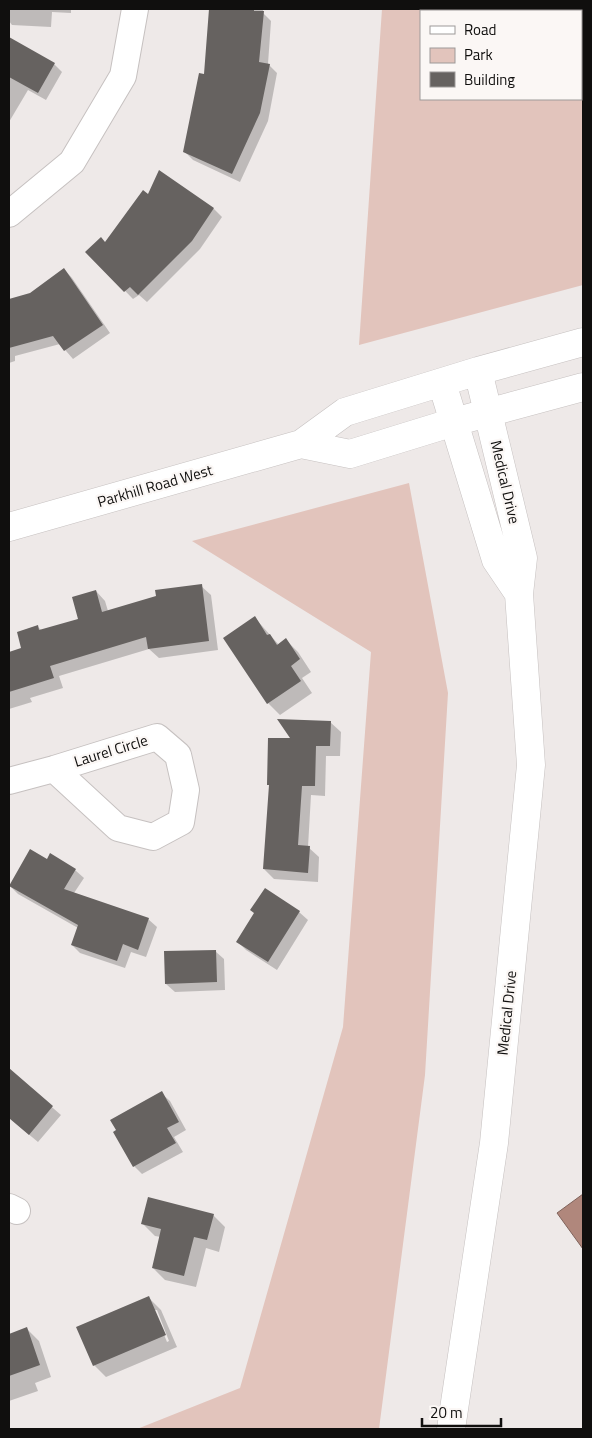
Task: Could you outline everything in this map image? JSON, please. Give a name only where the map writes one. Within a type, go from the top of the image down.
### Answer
[{"type":"main road","name":"Parkhill Road West","points":[[9,527],[301,444],[345,412],[478,371],[583,342]]},
{"type":"main road","name":"Medical Drive","points":[[451,1429],[494,1143],[531,765],[520,594],[523,558],[478,371]]},
{"type":"main road","name":"Medical Drive","points":[[442,383],[496,560],[520,594]]},
{"type":"main road","name":"Parkhill Road West","points":[[301,444],[350,454],[454,422],[583,386]]},
{"type":"street","points":[[9,214],[72,162],[122,76],[136,9]]},
{"type":"street","name":"Laurel Circle","points":[[9,781],[157,737],[178,755],[186,790],[181,822],[153,837],[118,828],[54,769]]},
{"type":"green space","points":[[382,9],[583,9],[583,285],[359,345]]},
{"type":"green space","points":[[409,483],[448,693],[425,1075],[379,1429],[137,1429],[240,1388],[343,1027],[371,652],[192,541]]},
{"type":"shaded area","points":[[583,1194],[583,1249],[557,1213]]},
{"type":"building","points":[[209,9],[254,9],[254,11],[264,11],[259,62],[270,64],[260,113],[232,174],[183,152],[199,73],[204,74]]},
{"type":"building","points":[[9,37],[55,63],[38,93],[9,77]]},
{"type":"building","points":[[159,170],[214,208],[192,241],[138,295],[130,287],[124,292],[85,252],[101,237],[105,242],[143,190],[148,194]]},
{"type":"building","points":[[64,268],[103,325],[64,351],[53,336],[9,348],[9,299],[30,293]]},
{"type":"building","points":[[202,584],[209,641],[148,649],[146,637],[50,666],[54,678],[9,692],[9,652],[21,648],[17,632],[38,625],[39,630],[78,619],[72,597],[96,590],[102,612],[156,596],[155,590]]},
{"type":"building","points":[[255,616],[267,635],[270,634],[277,645],[286,638],[300,659],[291,666],[301,681],[267,704],[223,638]]},
{"type":"building","points":[[277,719],[331,721],[330,746],[316,746],[315,786],[302,786],[298,845],[310,846],[308,873],[263,869],[269,785],[267,785],[268,738],[290,738]]},
{"type":"building","points":[[30,849],[47,859],[50,853],[76,869],[64,889],[149,918],[138,950],[123,944],[117,961],[71,945],[78,925],[9,886]]},
{"type":"building","points":[[265,888],[300,911],[268,962],[236,942],[254,913],[250,910]]},
{"type":"building","points":[[216,950],[217,982],[165,984],[164,951]]},
{"type":"building","points":[[9,1068],[53,1106],[29,1135],[9,1118]]},
{"type":"building","points":[[162,1091],[179,1122],[167,1128],[176,1143],[133,1167],[113,1132],[116,1130],[110,1120]]},
{"type":"building","points":[[148,1197],[214,1214],[207,1240],[194,1237],[184,1276],[152,1268],[161,1229],[141,1224]]},
{"type":"building","points":[[149,1296],[166,1335],[93,1366],[76,1327]]},
{"type":"building","points":[[27,1327],[40,1365],[9,1376],[9,1334]]}]
